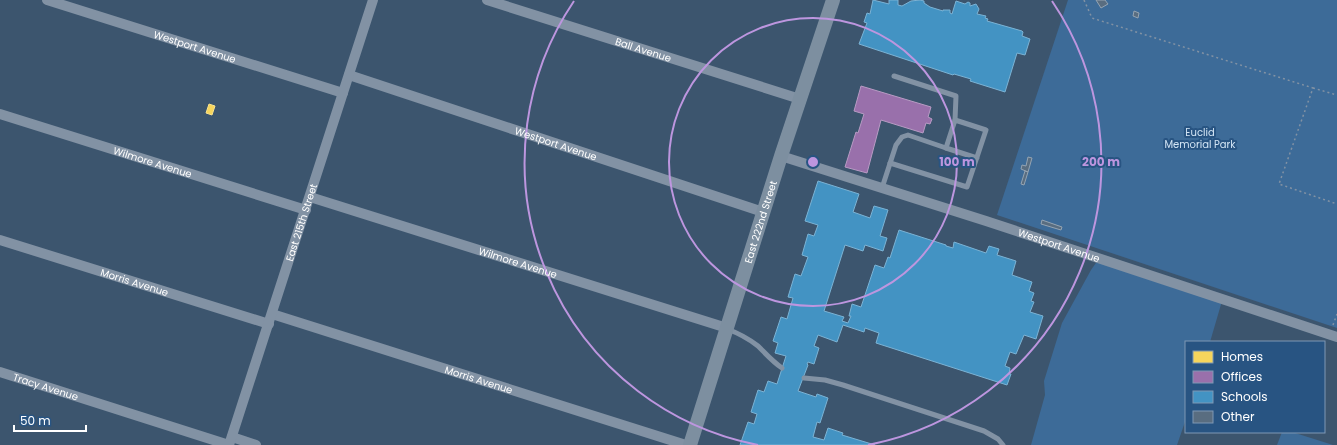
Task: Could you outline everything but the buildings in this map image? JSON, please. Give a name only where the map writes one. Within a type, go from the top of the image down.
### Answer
[{"type":"street","name":"Westport Avenue","points":[[47,0],[343,93]]},
{"type":"street","name":"East 215th Street","points":[[230,442],[373,0]]},
{"type":"street","name":"Ball Avenue","points":[[488,0],[800,99]]},
{"type":"street","name":"East 222nd Street","points":[[690,445],[763,212],[833,0]]},
{"type":"street","name":"Westport Avenue","points":[[349,75],[763,212]]},
{"type":"street","name":"Wilmore Avenue","points":[[0,114],[306,210]]},
{"type":"street","name":"Westport Avenue","points":[[781,156],[1337,337]]},
{"type":"street","name":"Wilmore Avenue","points":[[310,197],[726,328]]},
{"type":"street","name":"Morris Avenue","points":[[0,240],[270,319],[686,445]]},
{"type":"street","name":"Tracy Avenue","points":[[0,372],[230,442],[256,445]]},
{"type":"lane","points":[[894,76],[956,96],[955,120],[946,148]]},
{"type":"lane","points":[[890,163],[967,187],[986,130],[955,120]]},
{"type":"lane","points":[[882,188],[896,145],[902,137],[908,135],[977,158]]},
{"type":"lane","points":[[726,328],[756,345],[775,364],[782,368]]},
{"type":"lane","points":[[804,378],[824,380],[844,385],[984,431],[998,439],[1003,445]]},
{"type":"path","points":[[1084,0],[1092,18],[1337,95]]},
{"type":"path","points":[[1313,88],[1279,184],[1337,204]]},
{"type":"path","points":[[1333,325],[1337,314]]},
{"type":"green space","name":"Euclid Memorial Park","points":[[1068,0],[1337,0],[1337,328],[997,215]]},
{"type":"green space","points":[[1098,260],[1222,301],[1210,341],[1185,341],[1185,422],[1177,445],[1031,445],[1045,395],[1044,381],[1062,323]]},
{"type":"green space","points":[[1282,433],[1295,433],[1333,445],[1277,445]]}]
